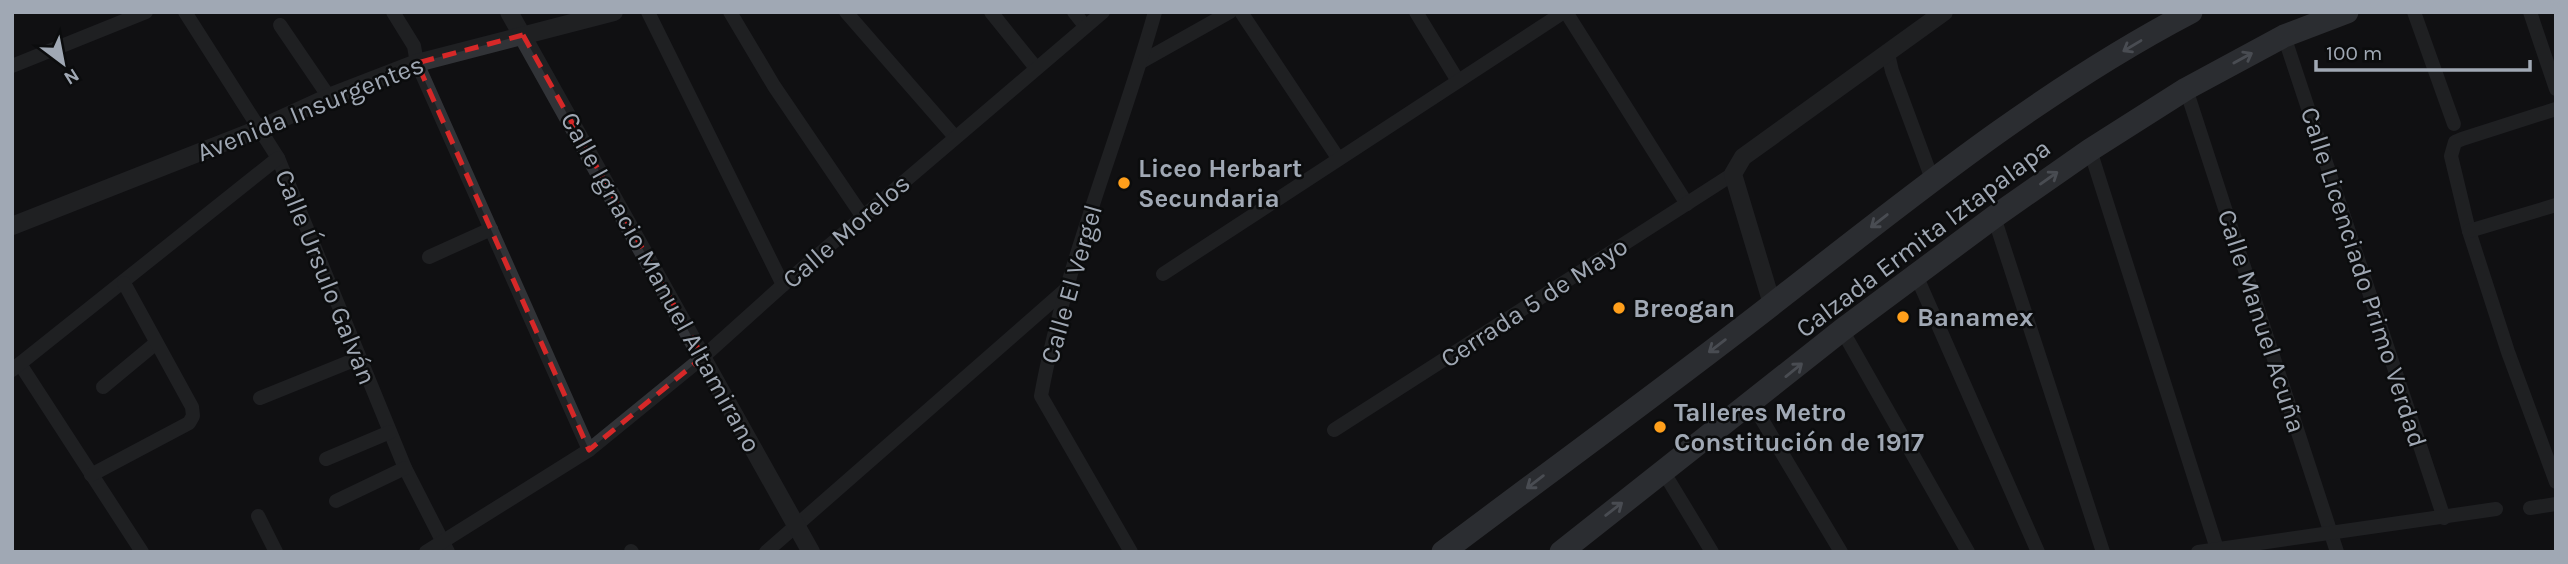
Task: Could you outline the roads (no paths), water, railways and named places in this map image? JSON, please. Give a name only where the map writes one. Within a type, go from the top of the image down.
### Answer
[{"type":"main road","name":"Calzada Ermita Iztapalapa","points":[[1443,552],[1978,145],[2162,19],[2191,12]]},
{"type":"main road","name":"Calzada Ermita Iztapalapa","points":[[1571,548],[1663,471],[1842,330],[1994,217],[2090,150],[2186,89],[2284,36],[2347,12]]},
{"type":"street","points":[[12,66],[146,12]]},
{"type":"street","name":"Calle Úrsulo Galván","points":[[185,12],[278,159],[405,468],[446,547]]},
{"type":"street","points":[[393,12],[414,46],[417,63],[589,450]]},
{"type":"street","name":"Calle Ignacio Manuel Altamirano","points":[[509,12],[811,552]]},
{"type":"street","name":"Avenida Insurgentes","points":[[12,226],[259,129],[329,97],[417,63],[614,12]]},
{"type":"street","points":[[648,12],[783,285]]},
{"type":"street","points":[[730,12],[774,86],[863,217]]},
{"type":"street","points":[[846,12],[956,136]]},
{"type":"street","points":[[991,12],[1036,68]]},
{"type":"street","points":[[1074,12],[1085,26]]},
{"type":"street","name":"Calle Morelos","points":[[426,552],[446,547],[589,450],[703,357],[783,285],[1103,12]]},
{"type":"street","name":"Calle El Vergel","points":[[1131,552],[1041,396],[1050,348],[1066,289],[1155,12]]},
{"type":"street","points":[[1141,62],[1230,12]]},
{"type":"street","points":[[1241,12],[1338,158]]},
{"type":"street","points":[[1416,12],[1458,81]]},
{"type":"street","points":[[1163,274],[1565,12],[1687,204]]},
{"type":"street","points":[[1772,304],[1733,174],[1743,157],[1944,12]]},
{"type":"street","points":[[2414,12],[2454,124]]},
{"type":"street","points":[[2530,12],[2556,89]]},
{"type":"street","points":[[280,25],[329,97]]},
{"type":"street","name":"Calle Licenciado Primo Verdad","points":[[2284,36],[2444,518]]},
{"type":"street","points":[[1888,54],[1932,179]]},
{"type":"street","name":"Calle Manuel Acuña","points":[[2186,89],[2337,552]]},
{"type":"street","points":[[2556,109],[2455,142],[2451,156],[2469,232],[2508,352],[2556,482]]},
{"type":"street","points":[[2090,150],[2218,550]]},
{"type":"street","points":[[142,552],[16,367],[278,159]]},
{"type":"street","name":"Cerrada 5 de Mayo","points":[[1334,430],[1733,174]]},
{"type":"street","points":[[2469,232],[2553,206],[2556,222]]},
{"type":"street","points":[[1994,217],[2103,552]]},
{"type":"street","points":[[429,257],[491,229]]},
{"type":"street","points":[[1916,275],[2038,552]]},
{"type":"street","points":[[91,475],[189,423],[193,416],[192,407],[124,283]]},
{"type":"street","points":[[766,552],[1066,289]]},
{"type":"street","points":[[1842,330],[1968,552]]},
{"type":"street","points":[[103,387],[156,343]]},
{"type":"street","points":[[260,398],[359,358]]},
{"type":"street","points":[[1752,403],[1841,552]]},
{"type":"street","points":[[326,459],[390,432]]},
{"type":"street","points":[[336,501],[405,468]]},
{"type":"street","points":[[1663,471],[1712,552]]},
{"type":"street","points":[[2530,508],[2556,504]]},
{"type":"street","points":[[2198,552],[2496,509]]},
{"type":"street","points":[[258,516],[276,552]]},
{"type":"place","name":"Liceo Herbart Secundaria","points":[[1124,183]]},
{"type":"place","name":"Breogan","points":[[1619,308]]},
{"type":"place","name":"Banamex","points":[[1903,317]]},
{"type":"place","name":"Talleres Metro Constitución de 1917","points":[[1660,427]]}]
